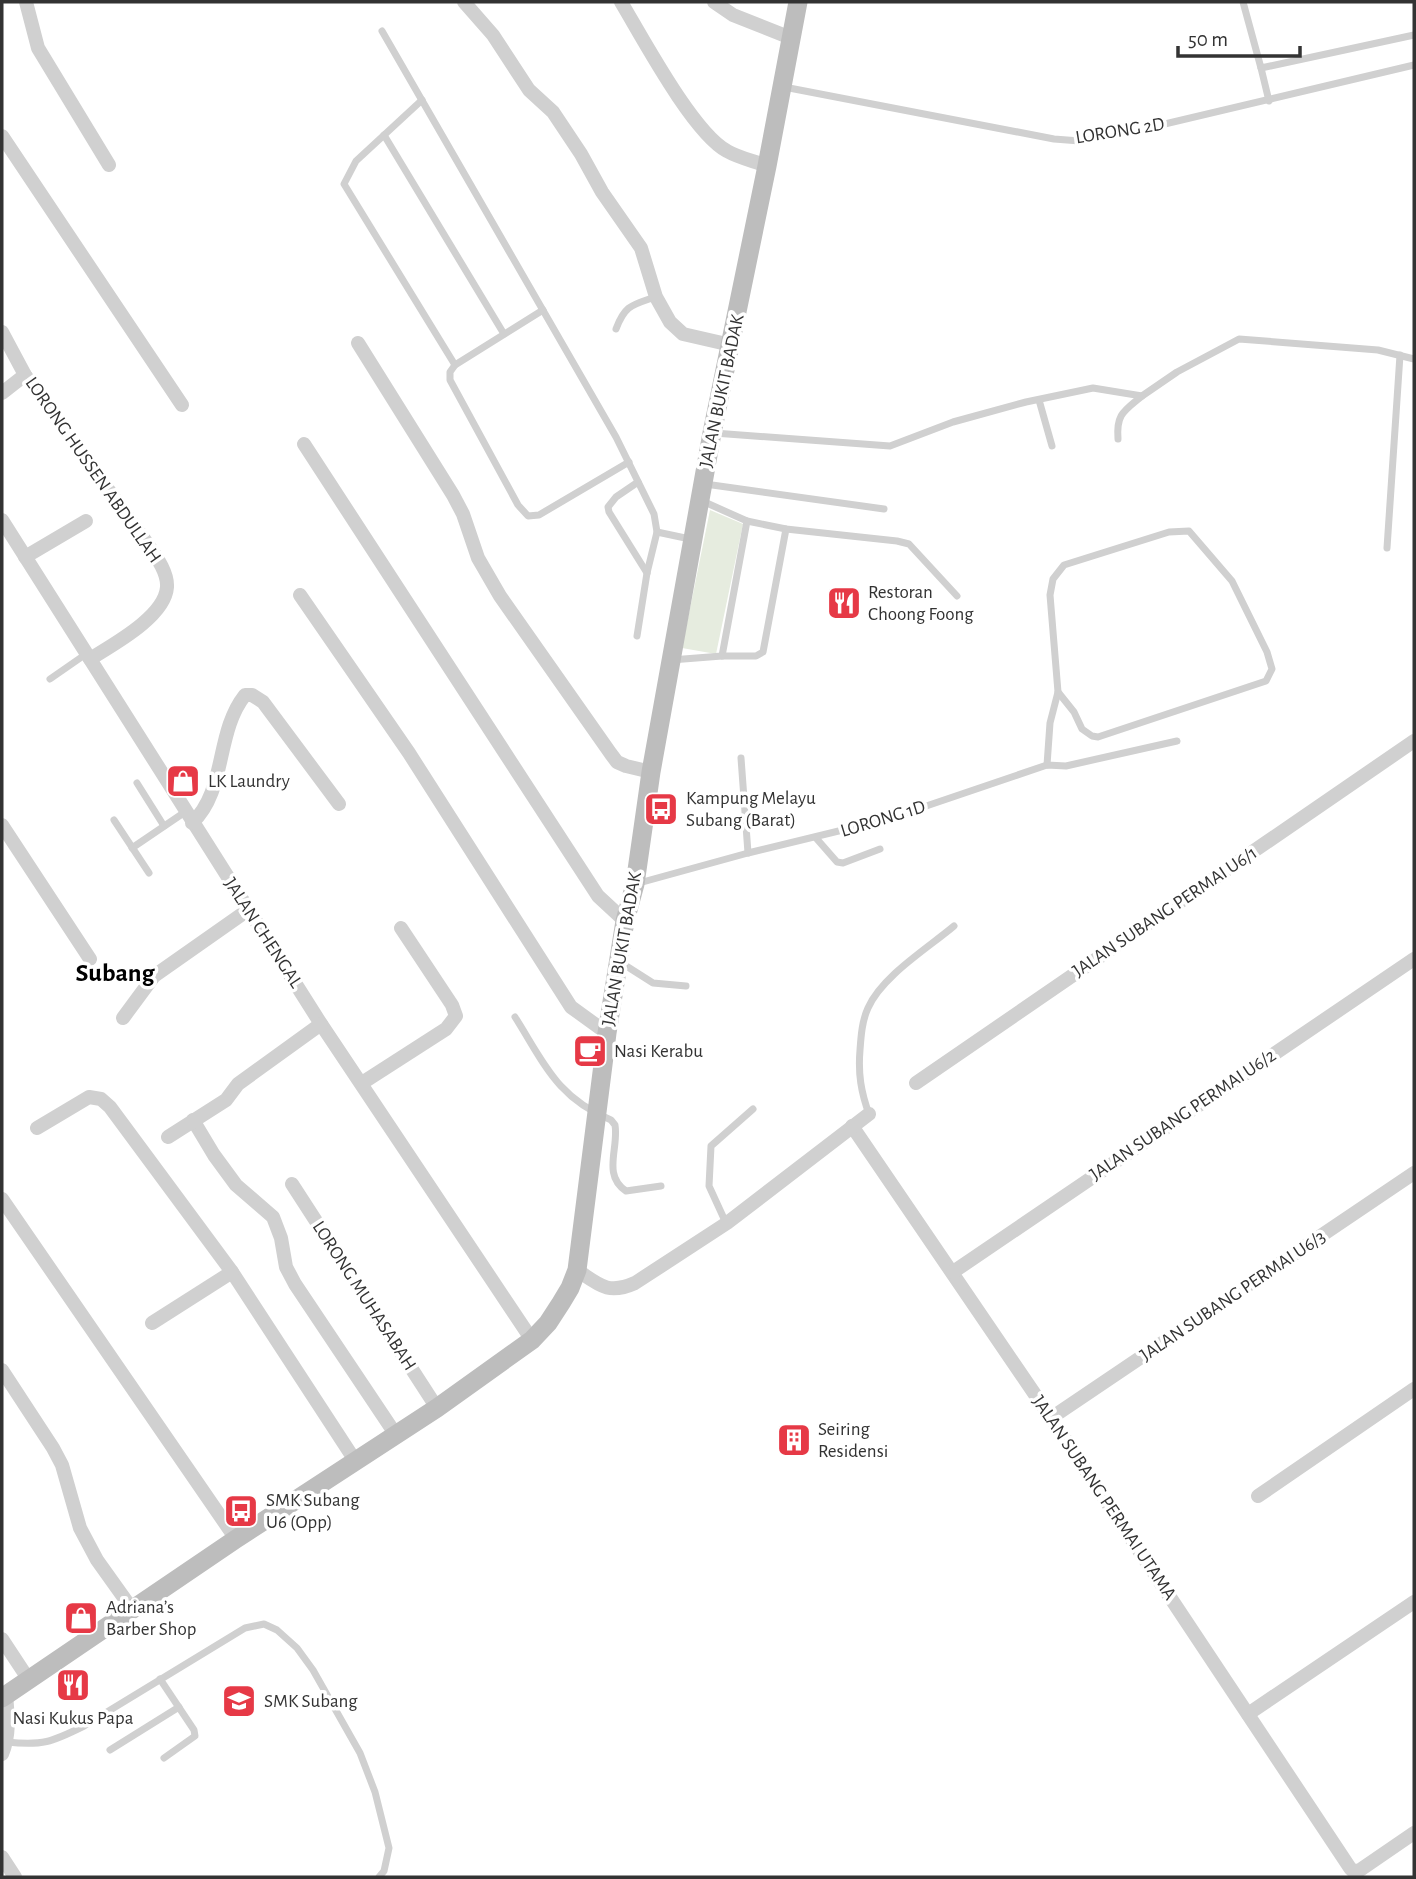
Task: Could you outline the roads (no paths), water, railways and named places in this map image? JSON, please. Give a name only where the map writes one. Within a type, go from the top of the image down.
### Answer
[{"type":"main road","name":"JALAN BUKIT BADAK","points":[[4,1696],[236,1539],[356,1462],[532,1340],[548,1323],[570,1288],[577,1270],[607,1033],[625,921],[635,884],[651,772],[712,433],[798,2]]},
{"type":"street","points":[[26,2],[38,48],[109,164]]},
{"type":"street","points":[[464,2],[493,35],[529,90],[554,112],[581,153],[602,191],[641,248],[656,297],[670,322],[683,334],[731,345]]},
{"type":"street","points":[[621,2],[707,135],[726,151],[767,166]]},
{"type":"street","points":[[714,2],[733,15],[791,38]]},
{"type":"street","points":[[2,136],[182,405]]},
{"type":"street","name":"LORONG HUSSEN ABDULLAH","points":[[2,332],[25,375],[148,543],[161,565],[167,586],[161,603],[139,627],[88,657]]},
{"type":"street","points":[[358,343],[453,495],[463,514],[478,558],[500,596],[617,762],[651,772]]},
{"type":"street","points":[[2,393],[25,375]]},
{"type":"street","points":[[304,444],[598,896],[625,921]]},
{"type":"street","name":"JALAN CHENGAL","points":[[2,520],[7,536],[25,557],[321,1024],[532,1340]]},
{"type":"street","points":[[25,557],[86,520]]},
{"type":"street","points":[[300,595],[410,753],[571,1007],[607,1033]]},
{"type":"street","points":[[188,818],[207,806],[230,722],[245,695],[252,695],[263,702],[339,804]]},
{"type":"street","name":"JALAN SUBANG PERMAI U6/1","points":[[916,1083],[1414,741]]},
{"type":"street","points":[[2,825],[90,959]]},
{"type":"street","points":[[123,1018],[160,971],[248,910]]},
{"type":"street","points":[[362,1083],[446,1029],[456,1016],[452,1005],[401,928]]},
{"type":"street","name":"JALAN SUBANG PERMAI U6/2","points":[[953,1272],[1414,959]]},
{"type":"street","points":[[168,1137],[226,1100],[238,1084],[321,1024]]},
{"type":"street","points":[[37,1128],[89,1097],[101,1099],[110,1107],[232,1272],[356,1462]]},
{"type":"street","points":[[577,1270],[608,1290],[623,1289],[635,1283],[727,1223],[869,1114]]},
{"type":"street","points":[[194,1120],[214,1155],[236,1185],[273,1217],[281,1238],[286,1267],[396,1435]]},
{"type":"street","name":"JALAN SUBANG PERMAI UTAMA","points":[[852,1126],[953,1272],[1354,1872],[1414,1833]]},
{"type":"street","name":"JALAN SUBANG PERMAI U6/3","points":[[1051,1418],[1414,1173]]},
{"type":"street","name":"LORONG MUHASABAH","points":[[292,1184],[436,1408]]},
{"type":"street","points":[[2,1199],[236,1539]]},
{"type":"street","points":[[152,1323],[232,1272]]},
{"type":"street","points":[[2,1370],[53,1448],[62,1465],[80,1528],[97,1560],[132,1609]]},
{"type":"street","points":[[1258,1496],[1414,1389]]},
{"type":"street","points":[[1248,1714],[1414,1602]]},
{"type":"street","points":[[2,1639],[29,1680]]},
{"type":"street","points":[[4,1696],[4,1748]]},
{"type":"street","points":[[2,1857],[15,1877]]},
{"type":"lane","points":[[1243,2],[1269,101]]},
{"type":"lane","points":[[382,31],[629,462],[654,514],[657,532],[637,636]]},
{"type":"lane","points":[[1261,68],[1414,34]]},
{"type":"lane","name":"LORONG 2D","points":[[782,86],[1054,139],[1080,141],[1114,136],[1269,101],[1414,65]]},
{"type":"lane","points":[[422,100],[356,161],[344,184],[455,365]]},
{"type":"lane","points":[[384,135],[504,334]]},
{"type":"lane","points":[[616,329],[622,314],[629,306],[656,297]]},
{"type":"lane","points":[[543,310],[455,365],[450,372],[450,380],[517,506],[528,516],[539,515],[629,462]]},
{"type":"lane","points":[[1118,439],[1117,423],[1122,412],[1205,355],[1239,339],[1378,350],[1414,359]]},
{"type":"lane","points":[[1387,548],[1400,355]]},
{"type":"lane","points":[[712,433],[890,446],[953,422],[1093,388],[1142,396]]},
{"type":"lane","points":[[1039,400],[1052,446]]},
{"type":"lane","points":[[638,482],[616,497],[608,507],[647,573]]},
{"type":"lane","points":[[701,492],[884,509]]},
{"type":"lane","points":[[701,492],[747,522],[909,544],[957,596]]},
{"type":"lane","points":[[722,656],[747,522]]},
{"type":"lane","points":[[671,660],[756,656],[764,652],[786,529]]},
{"type":"lane","points":[[1047,765],[1050,723],[1058,692],[1050,596],[1053,579],[1064,565],[1169,532],[1189,531],[1231,581],[1267,652],[1272,669],[1266,681],[1098,737],[1082,729],[1074,712],[1058,692]]},
{"type":"lane","points":[[657,532],[693,540]]},
{"type":"lane","points":[[50,679],[88,657]]},
{"type":"lane","name":"LORONG 1D","points":[[635,884],[888,819],[1047,765],[1066,766],[1177,741]]},
{"type":"lane","points":[[741,758],[748,853]]},
{"type":"lane","points":[[136,783],[164,826]]},
{"type":"lane","points":[[132,848],[164,826],[188,818]]},
{"type":"lane","points":[[114,820],[149,873]]},
{"type":"lane","points":[[816,838],[837,862],[844,863],[880,849]]},
{"type":"lane","points":[[869,1114],[860,1091],[859,1073],[862,1029],[869,1006],[888,980],[954,926]]},
{"type":"lane","points":[[619,962],[653,983],[686,986]]},
{"type":"lane","points":[[515,1017],[557,1084],[571,1098],[597,1115],[611,1120],[615,1125],[613,1177],[618,1186],[626,1191],[661,1186]]},
{"type":"lane","points":[[727,1223],[709,1186],[711,1146],[752,1109]]},
{"type":"lane","points":[[4,1748],[44,1744],[62,1737],[244,1628],[264,1624],[277,1630],[297,1648],[313,1670],[364,1762],[375,1792],[389,1848],[384,1871],[379,1877]]},
{"type":"lane","points":[[160,1679],[194,1730],[195,1736],[164,1758]]},
{"type":"lane","points":[[110,1750],[178,1707]]},
{"type":"place","name":"Restoran Choong Foong","points":[[844,603]]},
{"type":"place","name":"LK Laundry","points":[[183,781]]},
{"type":"place","name":"Kampung Melayu Subang (Barat)","points":[[661,809]]},
{"type":"place","name":"Nasi Kerabu","points":[[590,1051]]},
{"type":"place","name":"Seiring Residensi","points":[[794,1440]]},
{"type":"place","name":"SMK Subang U6 (Opp)","points":[[241,1511]]},
{"type":"place","name":"Adriana’s Barber Shop","points":[[81,1618]]},
{"type":"place","name":"Nasi Kukus Papa","points":[[73,1685]]},
{"type":"place","name":"SMK Subang","points":[[239,1701]]},
{"type":"district","name":"Subang","points":[[115,973]]}]
